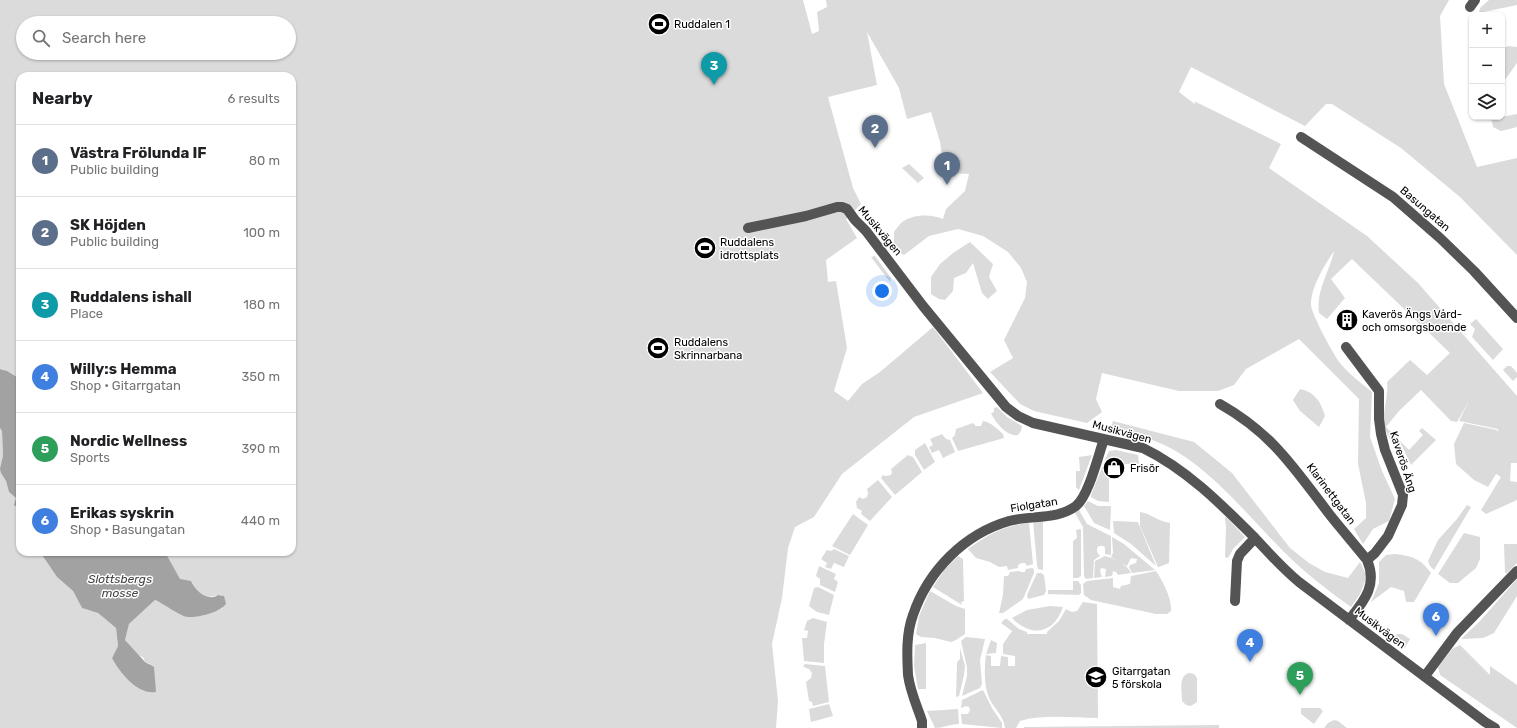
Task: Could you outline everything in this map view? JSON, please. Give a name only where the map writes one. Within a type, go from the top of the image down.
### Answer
[{"type":"street","name":"Basungatan","points":[[1301,137],[1393,197],[1474,271],[1517,318]]},
{"type":"street","name":"Musikvägen","points":[[748,228],[806,216],[837,207],[847,209],[855,220],[866,230],[923,306],[1006,407],[1018,416],[1033,423],[1143,448],[1160,456],[1207,492],[1285,570],[1349,620],[1495,728]]},
{"type":"street","name":"Kaverös Äng","points":[[1346,347],[1379,391],[1379,419],[1381,434],[1385,450],[1403,495],[1402,505],[1388,536],[1375,553],[1367,560]]},
{"type":"street","name":"Klarinettgatan","points":[[1220,404],[1240,416],[1263,434],[1280,451],[1367,560],[1370,568],[1370,586],[1362,603],[1349,620]]},
{"type":"street","name":"Fiolgatan","points":[[922,728],[922,722],[908,677],[908,648],[912,616],[927,585],[942,564],[963,545],[989,528],[1009,521],[1029,517],[1055,515],[1065,512],[1075,506],[1084,495],[1104,439]]},
{"type":"street","points":[[1235,601],[1237,561],[1240,554],[1254,538]]},
{"type":"street","points":[[1424,676],[1457,633],[1517,571]]},
{"type":"shaded area","points":[[0,0],[803,0],[812,34],[819,31],[817,12],[827,7],[826,0],[1449,0],[1440,16],[1444,84],[1477,167],[1517,158],[1517,255],[1460,197],[1401,148],[1332,104],[1326,104],[1305,126],[1191,67],[1179,92],[1196,105],[1194,101],[1281,144],[1269,168],[1367,236],[1418,283],[1517,396],[1517,463],[1511,463],[1510,481],[1517,482],[1517,500],[1486,514],[1481,510],[1501,477],[1496,474],[1488,487],[1474,480],[1456,464],[1454,444],[1464,423],[1497,430],[1497,434],[1498,429],[1459,421],[1469,401],[1457,422],[1451,421],[1421,390],[1399,411],[1386,427],[1409,450],[1423,435],[1419,431],[1422,428],[1436,440],[1411,465],[1401,444],[1395,446],[1385,429],[1384,417],[1387,382],[1410,360],[1427,375],[1450,353],[1352,259],[1331,279],[1345,298],[1327,319],[1319,313],[1319,296],[1334,251],[1322,270],[1313,291],[1311,305],[1312,310],[1323,334],[1340,363],[1351,375],[1372,392],[1370,437],[1382,471],[1395,499],[1389,521],[1373,529],[1363,544],[1354,529],[1366,518],[1366,503],[1358,464],[1359,399],[1299,339],[1246,369],[1234,385],[1218,391],[1179,391],[1102,373],[1096,399],[1102,412],[1087,423],[1034,411],[1020,404],[990,372],[1013,358],[1004,340],[1025,298],[1027,282],[1021,268],[1008,252],[983,236],[958,229],[929,236],[904,255],[894,250],[894,232],[902,222],[917,216],[933,216],[943,219],[946,209],[965,191],[969,174],[951,173],[944,168],[940,142],[931,112],[907,119],[899,88],[867,32],[877,85],[828,97],[853,188],[861,204],[846,219],[857,238],[826,260],[828,282],[836,281],[847,348],[834,391],[848,401],[862,384],[880,372],[933,327],[983,393],[914,417],[842,474],[814,517],[795,527],[788,548],[782,598],[772,644],[778,701],[776,728],[0,728],[0,428],[2,431],[3,456],[1,473],[6,481],[9,492],[16,498],[16,556],[43,556],[57,577],[73,591],[82,608],[98,613],[116,628],[118,646],[112,658],[150,664],[145,662],[143,657],[137,655],[125,640],[129,624],[155,600],[188,617],[206,615],[223,608],[222,595],[205,597],[197,592],[188,583],[180,580],[167,556],[296,556],[296,72],[16,72],[16,377],[0,369]]},
{"type":"shaded area","points":[[1489,0],[1517,0],[1517,5],[1484,12],[1479,12],[1480,8]]},
{"type":"shaded area","points":[[1508,46],[1517,47],[1517,63],[1505,80],[1505,48]]},
{"type":"shaded area","points":[[1517,114],[1517,127],[1501,131],[1493,127],[1492,120],[1505,120],[1505,116]]},
{"type":"shaded area","points":[[909,164],[924,178],[918,183],[902,168]]},
{"type":"shaded area","points":[[970,242],[993,264],[989,277],[997,291],[988,299],[982,293],[973,263],[966,273],[954,278],[953,291],[945,300],[939,299],[931,294],[931,277],[940,264]]},
{"type":"shaded area","points":[[875,256],[891,278],[890,282],[871,257]]},
{"type":"shaded area","points":[[1476,319],[1503,349],[1493,360],[1472,337],[1475,329],[1470,324]]},
{"type":"shaded area","points":[[1507,366],[1511,366],[1517,373],[1517,377],[1513,381],[1503,370]]},
{"type":"shaded area","points":[[1300,389],[1305,390],[1317,398],[1322,406],[1325,416],[1319,427],[1300,411],[1293,400]]},
{"type":"shaded area","points":[[997,407],[1007,417],[1022,426],[1018,435],[1010,434],[995,421],[991,413],[994,412],[994,408]]},
{"type":"shaded area","points":[[983,421],[994,426],[1003,434],[1004,438],[958,451],[952,438],[955,435],[956,429],[973,423],[976,426],[981,426]]},
{"type":"shaded area","points":[[1113,421],[1194,442],[1232,473],[1290,548],[1309,563],[1325,572],[1348,578],[1360,562],[1367,576],[1360,594],[1351,607],[1299,566],[1221,486],[1194,463],[1163,444],[1111,427]]},
{"type":"shaded area","points":[[942,434],[946,439],[950,440],[955,452],[943,458],[939,450],[932,453],[929,447],[933,445],[930,439]]},
{"type":"shaded area","points":[[925,443],[935,462],[924,470],[915,455],[915,450]]},
{"type":"shaded area","points":[[1116,450],[1138,455],[1139,464],[1109,464],[1109,502],[1098,501],[1091,497],[1091,495],[1109,451]]},
{"type":"shaded area","points":[[908,455],[913,457],[922,472],[895,495],[881,478],[883,475],[891,475],[891,469]]},
{"type":"shaded area","points":[[1092,455],[1079,490],[1076,487],[1076,471],[1080,471],[1079,457]]},
{"type":"shaded area","points":[[878,480],[892,497],[870,521],[861,514],[862,511],[857,508],[856,502],[859,497],[863,499],[867,497],[867,489]]},
{"type":"shaded area","points":[[1088,501],[1098,506],[1111,506],[1110,530],[1094,523],[1084,506]]},
{"type":"shaded area","points":[[1467,505],[1471,507],[1434,570],[1428,561],[1438,540],[1457,519]]},
{"type":"shaded area","points":[[1079,510],[1087,524],[1111,536],[1111,555],[1105,554],[1104,546],[1099,546],[1097,548],[1097,552],[1100,556],[1094,560],[1093,578],[1086,579],[1084,576],[1083,527],[1075,513]]},
{"type":"shaded area","points":[[1140,512],[1161,521],[1170,523],[1169,563],[1158,567],[1140,526]]},
{"type":"shaded area","points":[[853,514],[868,525],[850,555],[832,546]]},
{"type":"shaded area","points":[[1226,517],[1245,537],[1233,549],[1228,558],[1225,557]]},
{"type":"shaded area","points":[[1033,521],[1043,522],[1043,570],[1038,569],[1037,565]]},
{"type":"shaded area","points":[[1113,521],[1138,522],[1156,566],[1131,544],[1114,533]]},
{"type":"shaded area","points":[[1029,523],[1033,564],[1027,566],[1025,563],[1022,563],[1018,565],[1018,568],[1008,570],[1007,566],[999,567],[990,562],[976,558],[968,549],[982,539],[1005,528]]},
{"type":"shaded area","points":[[1080,529],[1081,576],[1078,578],[1073,578],[1073,541],[1077,538],[1076,530]]},
{"type":"shaded area","points":[[1464,533],[1480,537],[1480,559],[1476,568],[1458,583],[1450,583],[1438,574]]},
{"type":"shaded area","points":[[1112,537],[1124,544],[1155,570],[1132,573],[1129,567],[1130,565],[1136,563],[1137,559],[1131,558],[1127,566],[1111,557],[1113,553]]},
{"type":"shaded area","points":[[1504,544],[1517,544],[1517,563],[1507,573],[1505,573]]},
{"type":"shaded area","points":[[834,549],[849,556],[844,567],[834,563],[831,569],[825,567],[827,563],[821,559],[827,550],[831,551]]},
{"type":"shaded area","points":[[1395,554],[1419,561],[1431,573],[1414,602],[1406,602],[1404,591],[1391,587],[1371,602],[1379,583],[1379,562],[1386,555]]},
{"type":"shaded area","points":[[958,556],[963,559],[964,601],[961,602],[962,605],[933,587],[945,569]]},
{"type":"shaded area","points":[[1105,556],[1120,562],[1127,567],[1131,573],[1118,575],[1113,571],[1112,576],[1105,577],[1106,569],[1101,568],[1100,571],[1102,577],[1094,578],[1095,561]]},
{"type":"shaded area","points":[[819,566],[836,574],[834,579],[838,582],[835,592],[820,585],[820,579],[816,576]]},
{"type":"shaded area","points":[[1026,569],[1034,569],[1034,573],[1023,599],[1003,613],[999,613],[1003,595],[1004,576],[1008,576],[1010,572],[1025,572]]},
{"type":"shaded area","points":[[1156,571],[1169,596],[1171,611],[1167,614],[1156,614],[1091,600],[1084,595],[1083,584],[1087,581],[1113,578],[1113,587],[1120,589],[1121,586],[1130,584],[1131,576]]},
{"type":"shaded area","points":[[1037,573],[1044,575],[1046,591],[1044,595],[1028,599],[1027,595]]},
{"type":"shaded area","points":[[1517,579],[1517,596],[1494,633],[1483,638],[1461,639],[1480,621]]},
{"type":"shaded area","points":[[1073,581],[1078,581],[1081,585],[1081,593],[1079,595],[1048,594],[1048,590],[1073,590]]},
{"type":"shaded area","points":[[818,587],[834,595],[829,615],[817,612],[809,606],[814,588]]},
{"type":"shaded area","points":[[930,591],[956,606],[965,609],[965,634],[956,640],[951,642],[935,638],[921,637],[916,634],[919,616]]},
{"type":"shaded area","points":[[1083,602],[1097,604],[1098,718],[1059,717],[1029,719],[1020,721],[1016,728],[1005,728],[1001,717],[990,700],[985,678],[986,655],[991,656],[991,666],[1000,666],[1001,656],[1008,657],[1008,666],[1015,666],[1015,656],[1003,654],[1003,644],[1012,631],[1001,623],[1007,619],[1019,629],[1027,632],[1027,634],[1047,634],[1047,632],[1059,621],[1066,609],[1072,612],[1077,611]]},
{"type":"shaded area","points":[[1050,606],[1063,607],[1054,623],[1048,628],[1041,630],[1027,629],[1012,618],[1027,610]]},
{"type":"shaded area","points":[[813,618],[827,622],[824,644],[824,663],[804,661],[802,638],[807,638],[808,631],[804,630],[807,621]]},
{"type":"shaded area","points":[[1397,634],[1402,634],[1410,639],[1405,648],[1394,640]]},
{"type":"shaded area","points":[[966,637],[985,639],[980,660],[982,684],[980,688],[962,696],[967,676],[967,667],[961,641]]},
{"type":"shaded area","points":[[991,640],[997,643],[996,653],[986,654]]},
{"type":"shaded area","points":[[926,643],[926,689],[918,689],[914,666],[915,645]]},
{"type":"shaded area","points":[[1460,645],[1490,675],[1490,666],[1517,685],[1517,728],[1440,675],[1438,667],[1452,649]]},
{"type":"shaded area","points":[[960,648],[965,666],[959,696],[956,697],[957,662],[960,659]]},
{"type":"shaded area","points":[[805,664],[825,666],[829,702],[813,706],[812,702],[809,701],[806,682],[811,678],[812,673],[809,669],[803,666]]},
{"type":"shaded area","points":[[1189,673],[1194,674],[1197,678],[1197,702],[1191,706],[1186,705],[1182,701],[1181,689],[1183,677]]},
{"type":"shaded area","points":[[983,690],[1002,723],[1002,728],[962,724],[961,714],[968,714],[970,710],[969,707],[966,706],[961,708],[962,700]]},
{"type":"shaded area","points":[[829,704],[833,716],[811,722],[809,709]]},
{"type":"shaded area","points":[[1301,708],[1320,708],[1323,711],[1314,724],[1301,714]]},
{"type":"shaded area","points":[[958,709],[959,724],[938,728],[935,728],[927,711]]},
{"type":"shaded area","points":[[1334,720],[1338,721],[1347,728],[1324,728],[1328,723]]},
{"type":"shaded area","points":[[1219,725],[1219,728],[1024,728],[1024,727]]},
{"type":"water","points":[[0,369],[16,377],[16,498],[9,492],[6,481],[0,469],[3,456],[2,431],[0,428]]},
{"type":"water","name":"Slottsbergs mosse","points":[[43,556],[167,556],[180,579],[191,581],[199,592],[206,596],[224,596],[226,604],[219,610],[209,614],[198,617],[188,617],[155,600],[129,624],[125,640],[145,662],[154,667],[156,692],[149,692],[136,687],[130,682],[112,658],[118,646],[116,628],[98,613],[82,608],[73,591],[57,577]]},
{"type":"place","name":"Ruddalen 1","points":[[659,24]]},
{"type":"place","name":"Ruddalens ishall","points":[[714,85]]},
{"type":"place","name":"SK Höjden","points":[[875,148]]},
{"type":"place","name":"Västra Frölunda IF","points":[[947,185]]},
{"type":"place","name":"Ruddalens idrottsplats","points":[[705,248]]},
{"type":"place","name":"Kaverös Ängs Vård- och omsorgsboende","points":[[1347,320]]},
{"type":"place","name":"Ruddalens Skrinnarbana","points":[[658,348]]},
{"type":"place","name":"Frisör","points":[[1114,468]]},
{"type":"place","name":"Erikas syskrin","points":[[1436,636]]},
{"type":"place","name":"Willy:s Hemma","points":[[1250,662]]},
{"type":"place","name":"Gitarrgatan 5 förskola","points":[[1096,677]]},
{"type":"place","name":"Nordic Wellness","points":[[1300,695]]}]
